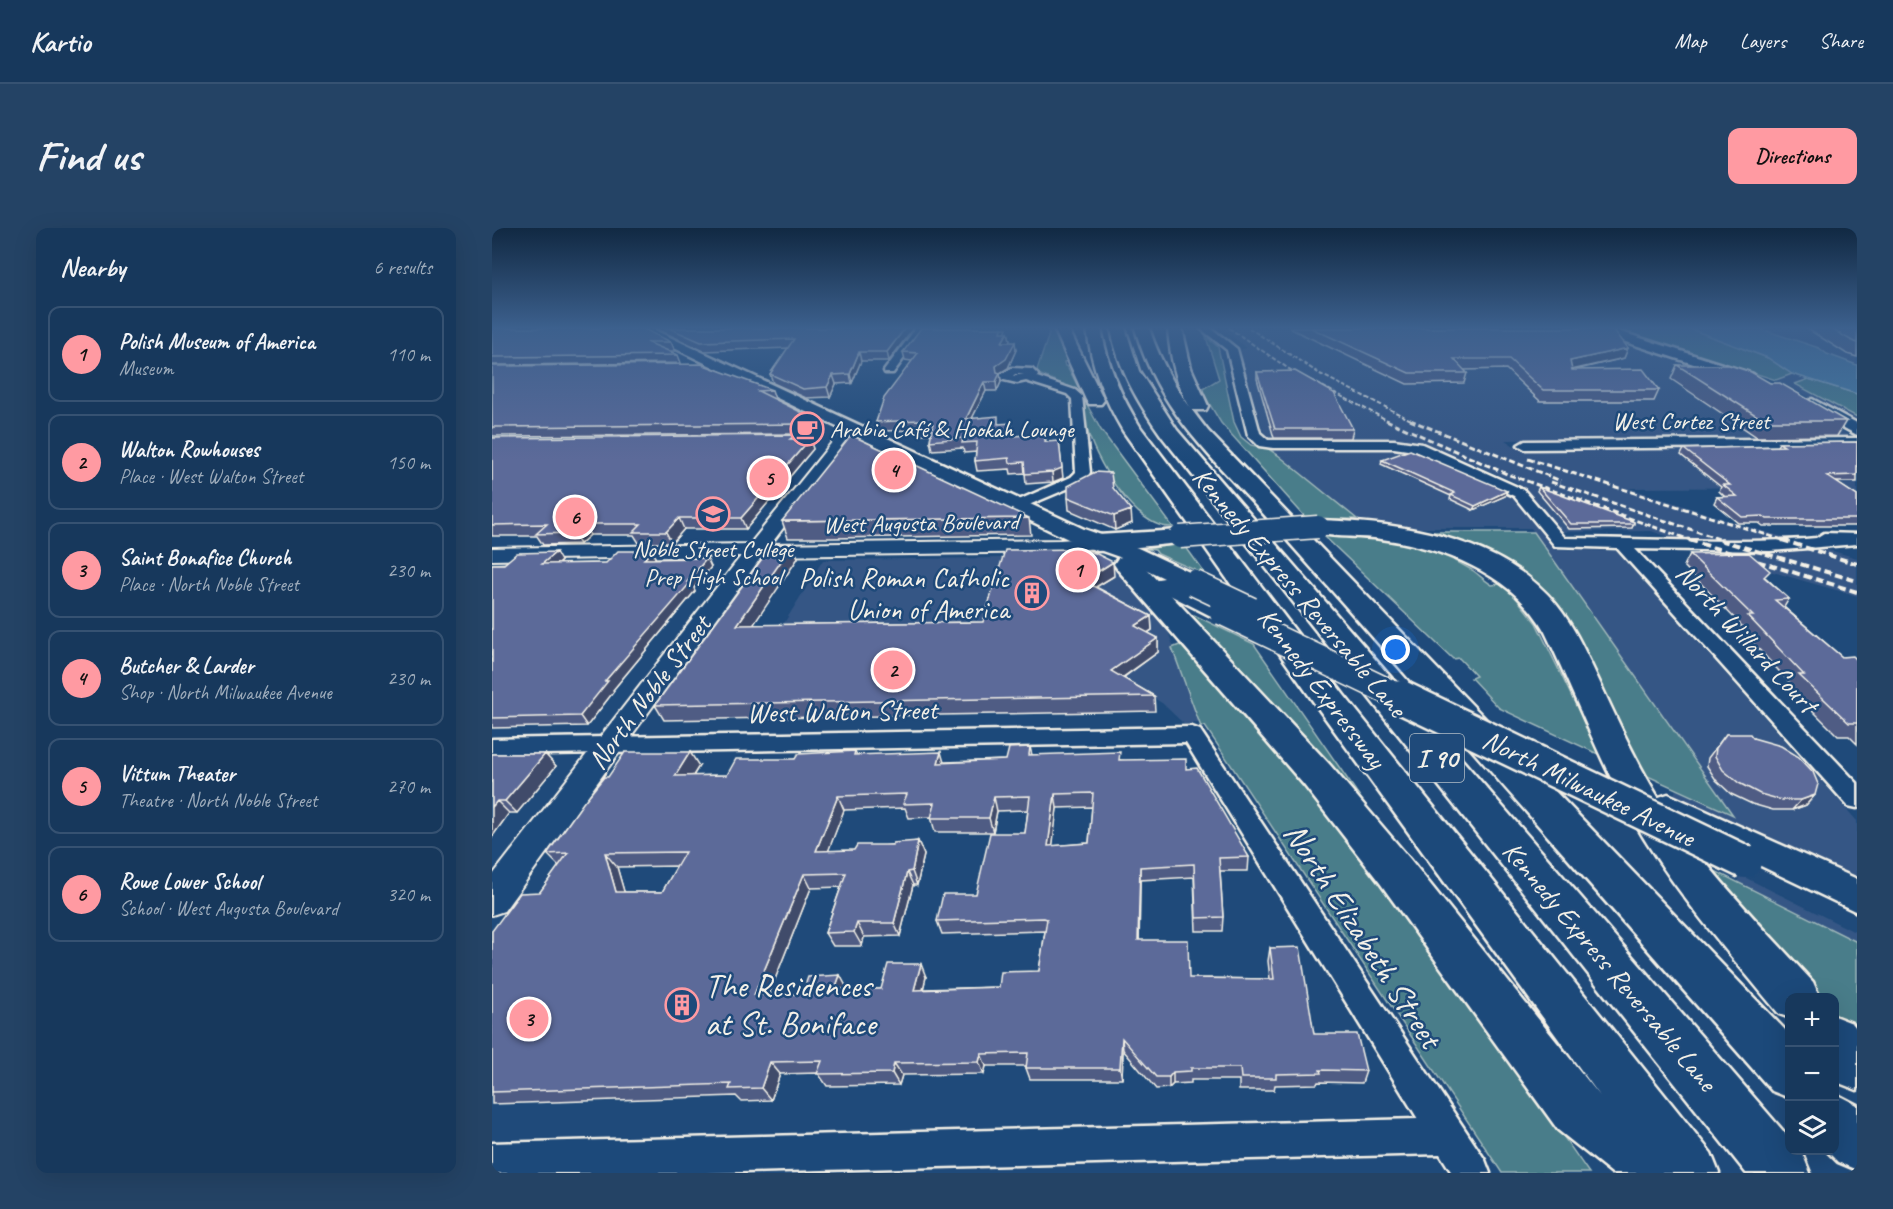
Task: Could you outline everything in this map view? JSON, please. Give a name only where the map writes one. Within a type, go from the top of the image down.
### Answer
[{"type":"highway","points":[[1082,372],[1100,408],[1124,417]]},
{"type":"highway","name":"Kennedy Expressway","points":[[1103,372],[1124,417],[1332,703],[1691,1173]]},
{"type":"highway","name":"Kennedy Express Reversable Lane","points":[[1131,372],[1170,434],[1782,1173]]},
{"type":"highway","name":"I 90","points":[[1158,372],[1177,404],[1201,435],[1303,542],[1785,1068]]},
{"type":"highway","points":[[1183,372],[1190,391],[1204,415],[1241,456],[1249,487]]},
{"type":"highway","points":[[1657,1173],[1577,1111],[1395,871],[1317,775],[1112,554],[1180,537],[1318,527],[1375,529],[1429,541],[1471,557],[1496,570],[1530,594],[1544,608],[1564,640],[1623,770],[1649,813],[1683,864],[1792,993]]},
{"type":"highway","points":[[1839,1046],[1857,1065]]},
{"type":"highway","points":[[1839,1125],[1857,1143]]},
{"type":"main road","name":"North Milwaukee Avenue","points":[[732,372],[1017,506],[1222,612],[1857,916]]},
{"type":"main road","points":[[1733,372],[1758,380]]},
{"type":"main road","points":[[1796,395],[1857,430]]},
{"type":"main road","name":"North Milwaukee Avenue","points":[[1112,554],[1130,553],[1857,896]]},
{"type":"street","points":[[1238,372],[1254,435],[1263,443],[1407,445],[1427,451],[1519,493],[1561,543],[1810,544],[1857,539]]},
{"type":"street","points":[[1017,506],[1076,480],[1082,476],[1083,472],[1078,398],[1071,392],[1029,378]]},
{"type":"street","name":"North Noble Street","points":[[492,901],[756,550],[851,428]]},
{"type":"street","name":"West Cortez Street","points":[[1525,445],[1857,442]]},
{"type":"street","points":[[1839,540],[1857,553]]},
{"type":"street","name":"North Willard Court","points":[[1620,542],[1857,799]]},
{"type":"street","name":"West Augusta Boulevard","points":[[492,554],[1060,546],[1112,554]]},
{"type":"street","name":"West Walton Street","points":[[492,747],[1192,735]]},
{"type":"street","name":"North Elizabeth Street","points":[[1192,735],[1472,1173]]},
{"type":"street","points":[[492,1161],[1448,1136]]},
{"type":"shaded area","points":[[1246,372],[1716,372],[1769,390],[1854,438],[1505,440],[1519,449],[1857,445],[1857,501],[1835,487],[1629,488],[1745,526],[1857,558],[1857,596],[1745,564],[1741,560],[1651,531],[1562,532],[1520,484],[1417,440],[1268,440],[1265,438]]},
{"type":"shaded area","points":[[1789,372],[1857,372],[1857,394]]},
{"type":"shaded area","points":[[1792,374],[1857,394],[1857,422],[1776,380]]},
{"type":"shaded area","points":[[1408,447],[1513,495],[1553,545],[1559,549],[1616,551],[1857,821],[1857,881],[1673,796],[1676,790],[1732,814],[1531,528],[1419,528],[1357,519],[1267,448]]},
{"type":"shaded area","points":[[1081,557],[1119,571],[1135,584],[1163,616],[1199,723],[1184,724],[1162,703],[1035,630],[778,633],[823,560]]},
{"type":"shaded area","points":[[1740,875],[1857,933],[1857,942],[1737,883]]},
{"type":"green space","points":[[1070,372],[1081,392],[1036,373]]},
{"type":"green space","points":[[1217,372],[1223,372],[1234,422],[1241,437],[1251,445],[1267,448],[1278,455],[1357,519],[1307,519],[1221,423],[1201,390],[1219,379]]},
{"type":"green space","points":[[1751,372],[1792,374],[1776,380]]},
{"type":"green space","points":[[1809,379],[1857,394],[1857,417],[1795,384]]},
{"type":"green space","points":[[1085,401],[1101,430],[1173,527],[1159,525],[1144,517],[1118,489],[1090,439],[1086,425]]},
{"type":"green space","points":[[1429,532],[1534,532],[1733,815],[1641,773],[1566,616],[1544,592],[1427,534]]},
{"type":"green space","points":[[1322,534],[1381,539],[1418,547],[1455,560],[1492,585],[1500,584],[1513,594],[1536,623],[1600,755],[1499,708],[1471,678],[1476,676],[1459,658],[1453,659]]},
{"type":"green space","points":[[1183,543],[1206,575],[1158,554],[1155,550],[1147,549]]},
{"type":"green space","points":[[1192,616],[1254,644],[1380,826]]},
{"type":"green space","points":[[1182,644],[1287,764],[1379,879],[1589,1173],[1502,1173],[1205,726],[1201,727],[1172,648]]},
{"type":"green space","points":[[1699,863],[1857,942],[1857,1043],[1839,1023],[1839,993],[1812,993]]},
{"type":"building","points":[[492,372],[723,372],[772,390],[758,391],[817,420],[805,429],[802,425],[797,424],[492,427]]},
{"type":"building","points":[[771,372],[851,372],[833,375],[827,387],[803,389],[770,374]]},
{"type":"building","points":[[904,372],[1000,373],[996,382],[984,382],[966,419],[998,416],[998,424],[1012,423],[1013,436],[1045,434],[1045,442],[1059,441],[1062,468],[1052,472],[1025,474],[1024,462],[1010,463],[1009,458],[975,461],[977,442],[962,443],[963,438],[930,441],[933,424],[919,424],[920,420],[876,422],[884,398]]},
{"type":"building","points":[[1257,372],[1297,372],[1334,393],[1353,429],[1275,429]]},
{"type":"building","points":[[1407,372],[1467,373],[1409,373]]},
{"type":"building","points":[[1523,372],[1645,372],[1659,390],[1543,390]]},
{"type":"building","points":[[1688,372],[1751,372],[1770,383],[1780,383],[1846,421],[1765,421]]},
{"type":"building","points":[[795,435],[790,439],[810,439],[741,518],[679,518],[666,532],[633,532],[641,524],[583,524],[573,533],[536,534],[547,524],[492,525],[492,438]]},
{"type":"building","points":[[851,435],[1029,518],[782,521]]},
{"type":"building","points":[[1857,442],[1857,475],[1827,476],[1857,496],[1857,519],[1742,517],[1717,497],[1737,496],[1723,485],[1730,485],[1684,449],[1784,446],[1779,443]]},
{"type":"building","points":[[1410,450],[1507,491],[1475,506],[1451,495],[1455,493],[1382,460]]},
{"type":"building","points":[[1095,472],[1111,473],[1113,488],[1131,510],[1114,516],[1068,497],[1068,486]]},
{"type":"building","points":[[1539,487],[1634,522],[1634,524],[1571,524]]},
{"type":"building","points":[[793,544],[737,625],[983,622],[1005,550],[1078,549],[1095,553],[1113,562],[1083,581],[1151,616],[1135,626],[1158,638],[1111,671],[1154,696],[655,705],[772,545]]},
{"type":"building","points":[[618,551],[652,551],[644,559],[707,558],[687,582],[691,582],[605,681],[608,681],[580,716],[492,718],[492,564],[504,564],[517,553],[556,552],[542,564],[606,563]]},
{"type":"building","points":[[1749,553],[1770,571],[1764,577],[1789,599],[1775,600],[1842,657],[1853,656],[1857,660],[1857,723],[1849,723],[1799,675],[1804,675],[1748,616],[1753,616],[1690,554]]},
{"type":"building","points":[[1726,734],[1750,734],[1753,738],[1781,746],[1799,757],[1813,772],[1818,784],[1815,795],[1801,800],[1782,800],[1760,794],[1739,783],[1723,770],[1715,756],[1716,748]]},
{"type":"building","points":[[1030,747],[1029,755],[1120,752],[1119,760],[1186,759],[1186,769],[1197,768],[1249,857],[1219,858],[1223,917],[1196,918],[1194,864],[1140,867],[1138,940],[1188,940],[1189,978],[1274,979],[1270,948],[1300,947],[1314,1034],[1357,1034],[1366,1071],[1320,1070],[1321,1073],[1276,1074],[1276,1078],[1241,1078],[1240,1068],[1191,1068],[1191,1071],[1173,1072],[1169,1077],[1156,1077],[1122,1038],[1120,1068],[1026,1068],[1028,1053],[981,1054],[979,1062],[894,1063],[892,1073],[817,1074],[822,1061],[770,1062],[761,1088],[729,1089],[731,1084],[492,1092],[492,931],[520,893],[540,892],[568,853],[547,854],[583,803],[604,777],[608,777],[625,752],[690,752],[675,776],[727,775],[736,759],[795,759],[798,754],[855,751],[854,755],[941,752],[938,763],[1006,760],[1009,748]],"holes":[[[1093,793],[1089,843],[1048,846],[1055,794]],[[907,794],[903,804],[935,803],[931,818],[989,818],[994,797],[1030,796],[1025,833],[990,833],[976,894],[943,894],[937,921],[1047,919],[1039,971],[1001,972],[999,987],[914,990],[921,964],[888,964],[881,989],[835,989],[840,975],[808,977],[802,994],[754,995],[804,874],[846,873],[825,933],[854,932],[857,923],[894,923],[907,872],[912,871],[918,841],[893,843],[893,845],[857,845],[854,850],[816,851],[838,796]],[[685,852],[662,892],[616,892],[605,853]]]},
{"type":"building","points":[[492,754],[545,754],[505,801],[497,801],[492,807]]},
{"type":"railway","points":[[1295,372],[1389,421]]},
{"type":"railway","points":[[1317,372],[1413,421]]},
{"type":"railway","points":[[1386,420],[1507,474],[1693,541]]},
{"type":"railway","points":[[1410,420],[1561,481]]},
{"type":"railway","points":[[1528,459],[1786,541]]},
{"type":"railway","points":[[1551,482],[1725,541]]},
{"type":"railway","points":[[1689,540],[1857,592]]},
{"type":"railway","points":[[1720,540],[1857,581]]},
{"type":"railway","points":[[1782,540],[1857,564]]},
{"type":"place","name":"Arabia Café & Hookah Lounge","points":[[807,429]]},
{"type":"place","name":"Butcher & Larder","points":[[894,470]]},
{"type":"place","name":"Vittum Theater","points":[[769,478]]},
{"type":"place","name":"Noble Street College Prep High School","points":[[713,514]]},
{"type":"place","name":"Rowe Lower School","points":[[575,517]]},
{"type":"place","name":"Polish Museum of America","points":[[1078,570]]},
{"type":"place","name":"Polish Roman Catholic Union of America","points":[[1032,593]]},
{"type":"place","name":"Walton Rowhouses","points":[[893,670]]},
{"type":"place","name":"The Residences at St. Boniface","points":[[682,1005]]},
{"type":"place","name":"Saint Bonafice Church","points":[[529,1019]]}]
